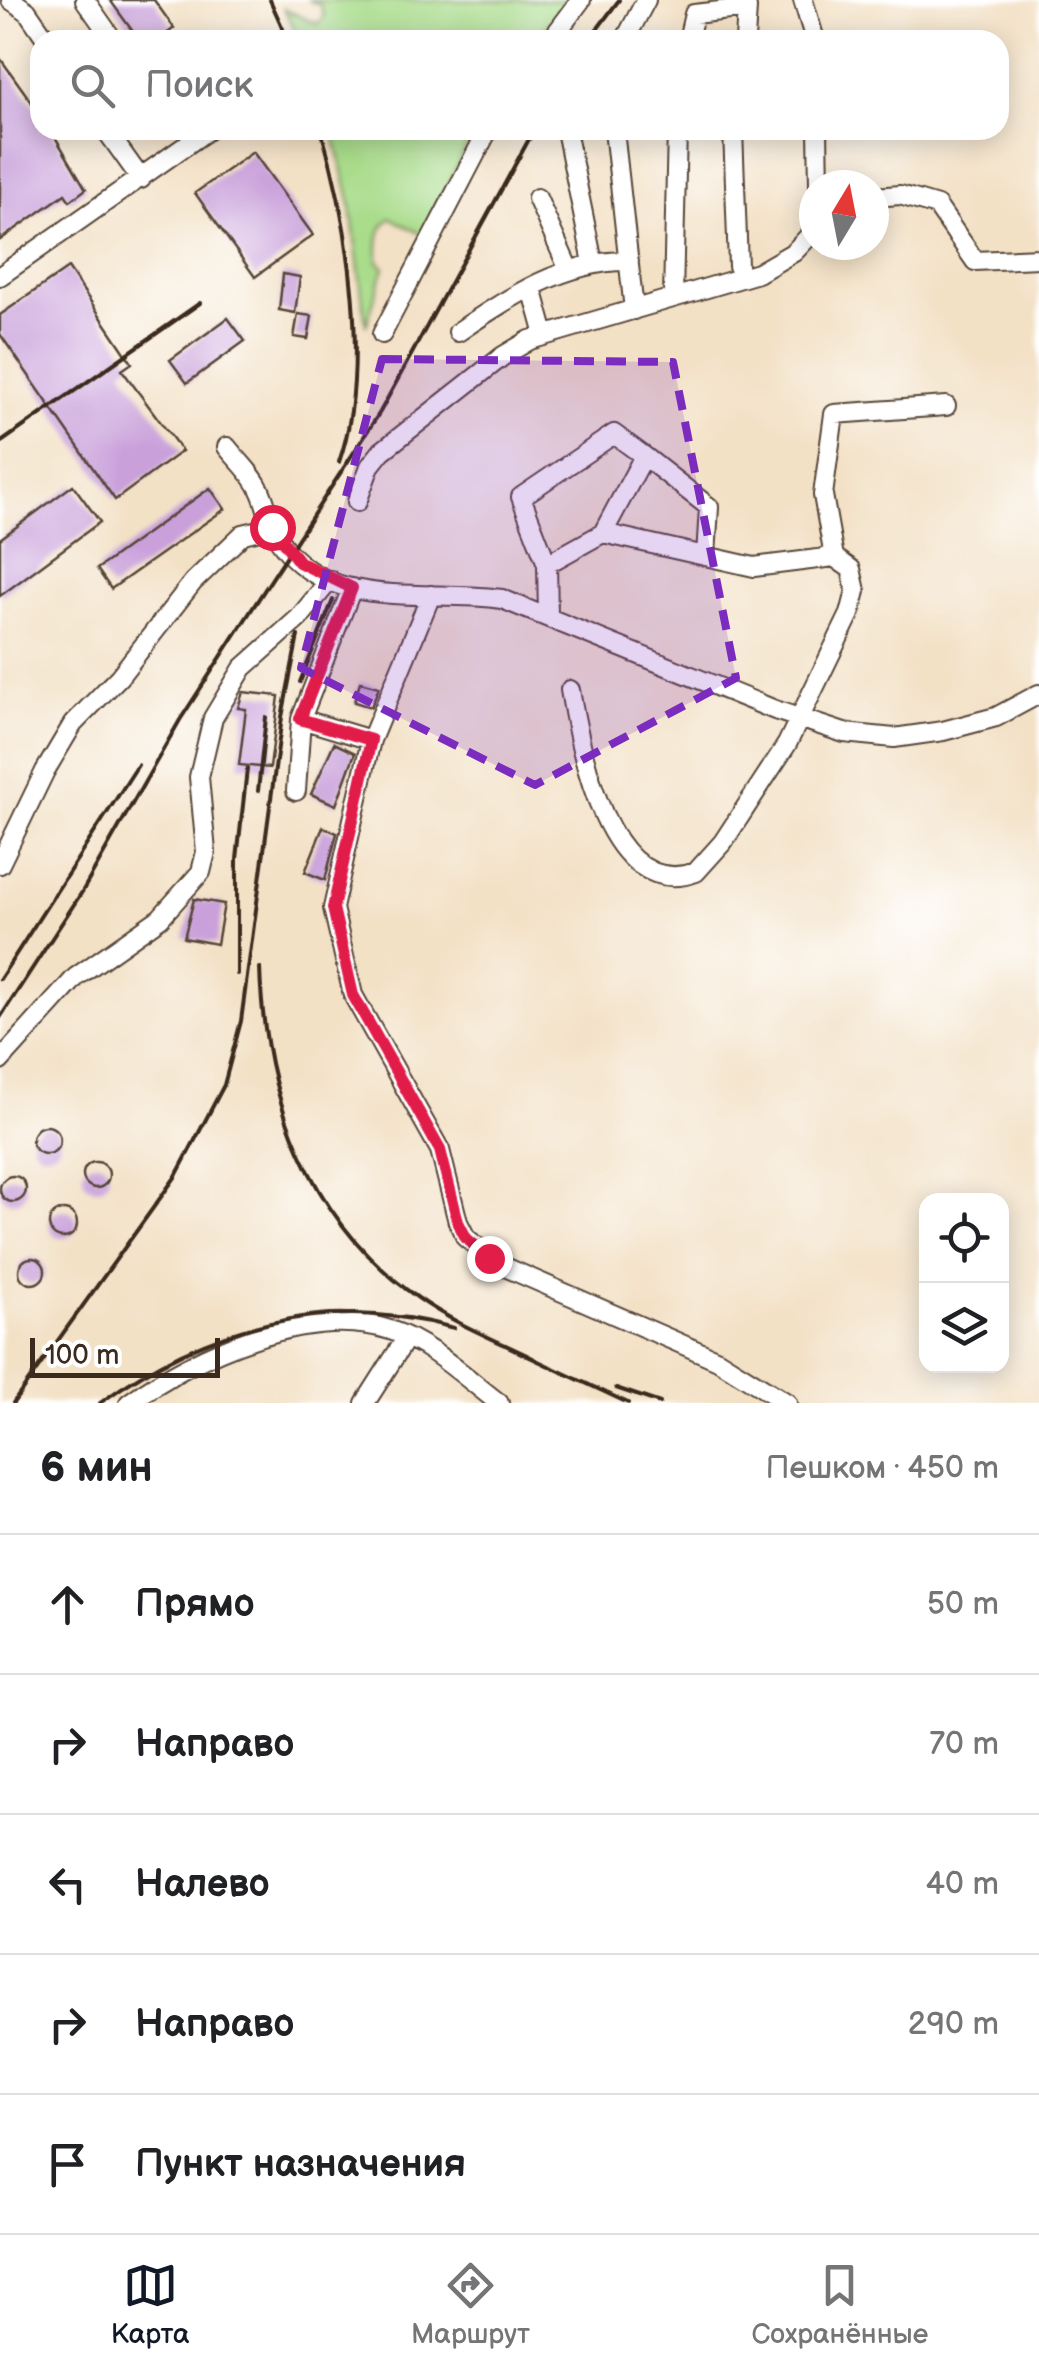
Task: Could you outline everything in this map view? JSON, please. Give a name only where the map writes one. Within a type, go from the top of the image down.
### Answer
[{"type":"street","points":[[85,0],[107,30]]},
{"type":"street","points":[[559,30],[582,0]]},
{"type":"street","points":[[631,30],[646,0]]},
{"type":"street","points":[[803,0],[813,30]]},
{"type":"street","points":[[5,1],[28,11],[40,30]]},
{"type":"street","points":[[690,30],[694,14],[746,4],[745,30]]},
{"type":"street","points":[[116,140],[141,178]]},
{"type":"street","points":[[0,276],[194,140]]},
{"type":"street","points":[[382,334],[483,140]]},
{"type":"street","points":[[568,140],[593,263]]},
{"type":"street","points":[[615,140],[634,310]]},
{"type":"street","points":[[674,297],[677,140]]},
{"type":"street","points":[[734,140],[738,266]]},
{"type":"street","points":[[818,140],[819,170]]},
{"type":"street","points":[[889,196],[936,206],[975,261],[1039,258]]},
{"type":"street","points":[[537,198],[569,270]]},
{"type":"street","points":[[357,502],[370,466],[382,450],[504,356],[545,336],[758,273],[799,247]]},
{"type":"street","points":[[458,332],[569,270],[593,263],[629,261]]},
{"type":"street","points":[[532,288],[545,336]]},
{"type":"street","points":[[834,557],[823,494],[834,414],[946,406]]},
{"type":"street","points":[[548,615],[547,564],[521,498],[614,434],[709,507],[706,556]]},
{"type":"street","points":[[227,447],[257,482],[272,527],[299,562],[352,588],[393,596],[431,594],[502,599],[798,719],[866,736],[917,736],[996,717],[1039,694]]},
{"type":"street","points":[[547,564],[602,534],[644,456]]},
{"type":"street","points":[[0,864],[44,771],[73,724],[119,677],[193,582],[242,534],[272,527]]},
{"type":"street","points":[[570,690],[582,755],[610,826],[636,863],[662,876],[696,872],[713,856],[782,753],[850,614],[856,591],[852,569],[834,557],[754,567],[602,534]]},
{"type":"street","points":[[0,1061],[76,977],[160,918],[201,872],[206,852],[199,777],[213,718],[244,668],[299,618],[330,580]]},
{"type":"street","points":[[296,790],[300,719],[352,588]]},
{"type":"street","points":[[431,594],[371,740],[333,908],[353,995],[440,1150],[458,1222],[466,1238],[505,1267],[718,1360],[787,1403]]},
{"type":"street","points":[[300,719],[371,740]]},
{"type":"street","points":[[129,1403],[202,1358],[264,1336],[350,1325],[379,1328],[407,1337],[498,1403]]},
{"type":"street","points":[[368,1402],[407,1337]]},
{"type":"highlighted area","points":[[382,359],[673,362],[736,678],[535,785],[301,668]]},
{"type":"green space","points":[[307,0],[569,0],[544,30],[295,30],[284,9],[317,24],[324,17],[320,4]]},
{"type":"green space","points":[[335,140],[470,140],[423,235],[391,218],[383,227],[378,262],[384,267],[366,326],[350,200]]},
{"type":"building","points":[[110,0],[154,0],[174,28],[172,30],[132,30]]},
{"type":"building","points":[[0,58],[30,100],[30,140],[57,140],[86,189],[70,201],[65,194],[0,240]]},
{"type":"building","points":[[253,152],[313,235],[255,277],[195,193]]},
{"type":"building","points":[[68,268],[132,363],[122,370],[182,451],[115,500],[0,334],[0,315]]},
{"type":"building","points":[[283,274],[300,277],[295,313],[279,310]]},
{"type":"building","points":[[298,314],[312,316],[308,339],[294,337]]},
{"type":"building","points":[[228,318],[245,341],[187,383],[170,360]]},
{"type":"building","points":[[73,485],[100,522],[0,596],[0,539]]},
{"type":"building","points":[[210,488],[225,509],[111,589],[97,569]]},
{"type":"building","points":[[360,682],[379,687],[371,707],[354,702]]},
{"type":"building","points":[[243,692],[279,696],[270,768],[239,765],[246,709],[238,708]]},
{"type":"building","points":[[334,743],[355,753],[336,805],[311,794]]},
{"type":"building","points":[[323,827],[337,833],[325,880],[305,872]]},
{"type":"building","points":[[194,899],[224,904],[217,944],[184,938]]},
{"type":"building","points":[[46,1126],[56,1130],[60,1140],[56,1150],[46,1154],[36,1150],[32,1140],[36,1130]]},
{"type":"building","points":[[96,1162],[106,1165],[106,1185],[96,1188],[86,1185],[83,1175],[86,1165]]},
{"type":"building","points":[[13,1176],[23,1179],[23,1199],[13,1202],[3,1199],[0,1189],[3,1179]]},
{"type":"building","points":[[63,1210],[73,1214],[77,1224],[73,1234],[63,1238],[53,1234],[49,1224],[53,1214]]},
{"type":"building","points":[[32,1258],[42,1261],[42,1281],[32,1284],[22,1281],[19,1271],[22,1261]]},
{"type":"railway","points":[[270,0],[284,30]]},
{"type":"railway","points":[[596,30],[619,0]]},
{"type":"railway","points":[[324,140],[347,251],[355,341],[349,425],[339,462]]},
{"type":"railway","points":[[0,1018],[82,892],[180,720],[380,412],[529,140]]},
{"type":"railway","points":[[0,443],[200,303]]},
{"type":"railway","points":[[300,682],[333,600]]},
{"type":"railway","points":[[13,1403],[176,1176],[224,1085],[241,1021],[282,717],[298,636]]},
{"type":"railway","points":[[258,791],[266,717]]},
{"type":"railway","points":[[0,979],[138,765]]},
{"type":"railway","points":[[237,974],[237,859],[247,769]]},
{"type":"railway","points":[[260,968],[263,1016],[283,1109],[321,1194],[380,1267],[418,1298],[459,1323],[533,1358]]},
{"type":"railway","points":[[100,1403],[182,1354],[224,1336],[268,1324],[313,1316],[359,1314],[454,1328]]},
{"type":"railway","points":[[519,1352],[628,1403]]},
{"type":"railway","points":[[616,1388],[660,1403]]},
{"type":"route","points":[[272,527],[289,553],[312,572],[352,588],[300,719],[371,740],[363,790],[333,908],[353,995],[440,1150],[458,1222],[466,1238],[489,1258]]}]
